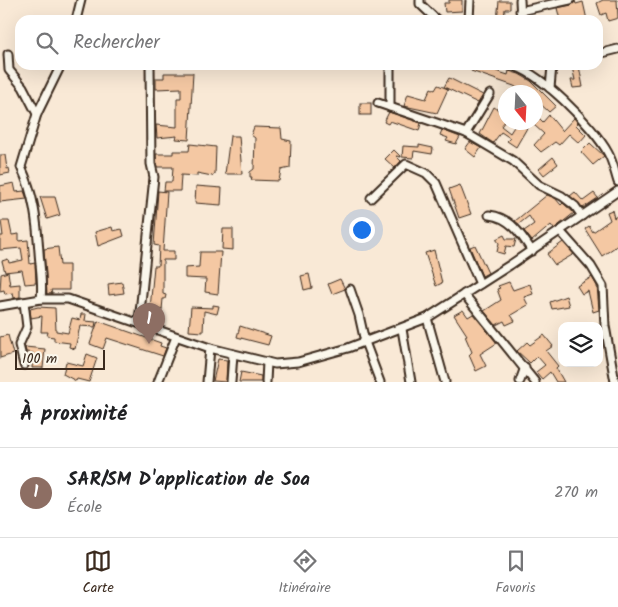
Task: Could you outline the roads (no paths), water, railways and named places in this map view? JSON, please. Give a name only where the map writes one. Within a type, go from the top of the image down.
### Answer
[{"type":"street","points":[[77,15],[81,0]]},
{"type":"street","points":[[469,15],[470,0]]},
{"type":"street","points":[[520,0],[520,15]]},
{"type":"street","points":[[520,11],[570,0]]},
{"type":"street","points":[[418,1],[429,15]]},
{"type":"street","points":[[603,53],[618,49]]},
{"type":"street","points":[[8,54],[9,70],[23,88],[37,114]]},
{"type":"street","points":[[40,299],[42,287],[38,227],[27,179],[21,167],[37,114],[59,70]]},
{"type":"street","points":[[139,322],[153,188],[150,70]]},
{"type":"street","points":[[390,70],[390,107]]},
{"type":"street","points":[[527,70],[550,88],[588,127],[607,152],[618,182]]},
{"type":"street","points":[[550,88],[552,70]]},
{"type":"street","points":[[466,132],[490,94]]},
{"type":"street","points":[[378,102],[466,132],[513,161],[539,185],[562,196],[575,206],[582,216]]},
{"type":"street","points":[[371,198],[406,164],[426,173],[436,183],[445,201],[463,248],[480,284]]},
{"type":"street","points":[[0,306],[40,299],[68,299],[210,348],[266,362],[286,364],[298,362],[365,342],[427,318],[532,251],[618,191]]},
{"type":"street","points":[[489,215],[506,220],[517,229],[532,251]]},
{"type":"street","points":[[560,231],[591,266],[603,286],[605,326],[615,382]]},
{"type":"street","points":[[350,289],[359,315],[365,342],[380,382]]},
{"type":"street","points":[[464,294],[535,382]]},
{"type":"street","points":[[24,302],[27,327],[19,345],[24,365]]},
{"type":"street","points":[[427,318],[446,382]]},
{"type":"street","points":[[402,329],[411,382]]},
{"type":"street","points":[[158,382],[176,337]]},
{"type":"street","points":[[208,382],[210,348]]},
{"type":"street","points":[[231,382],[233,354]]},
{"type":"street","points":[[266,362],[266,382]]},
{"type":"street","points":[[520,381],[525,368]]},
{"type":"place","name":"SAR/SM D'application de Soa","points":[[149,344]]}]
